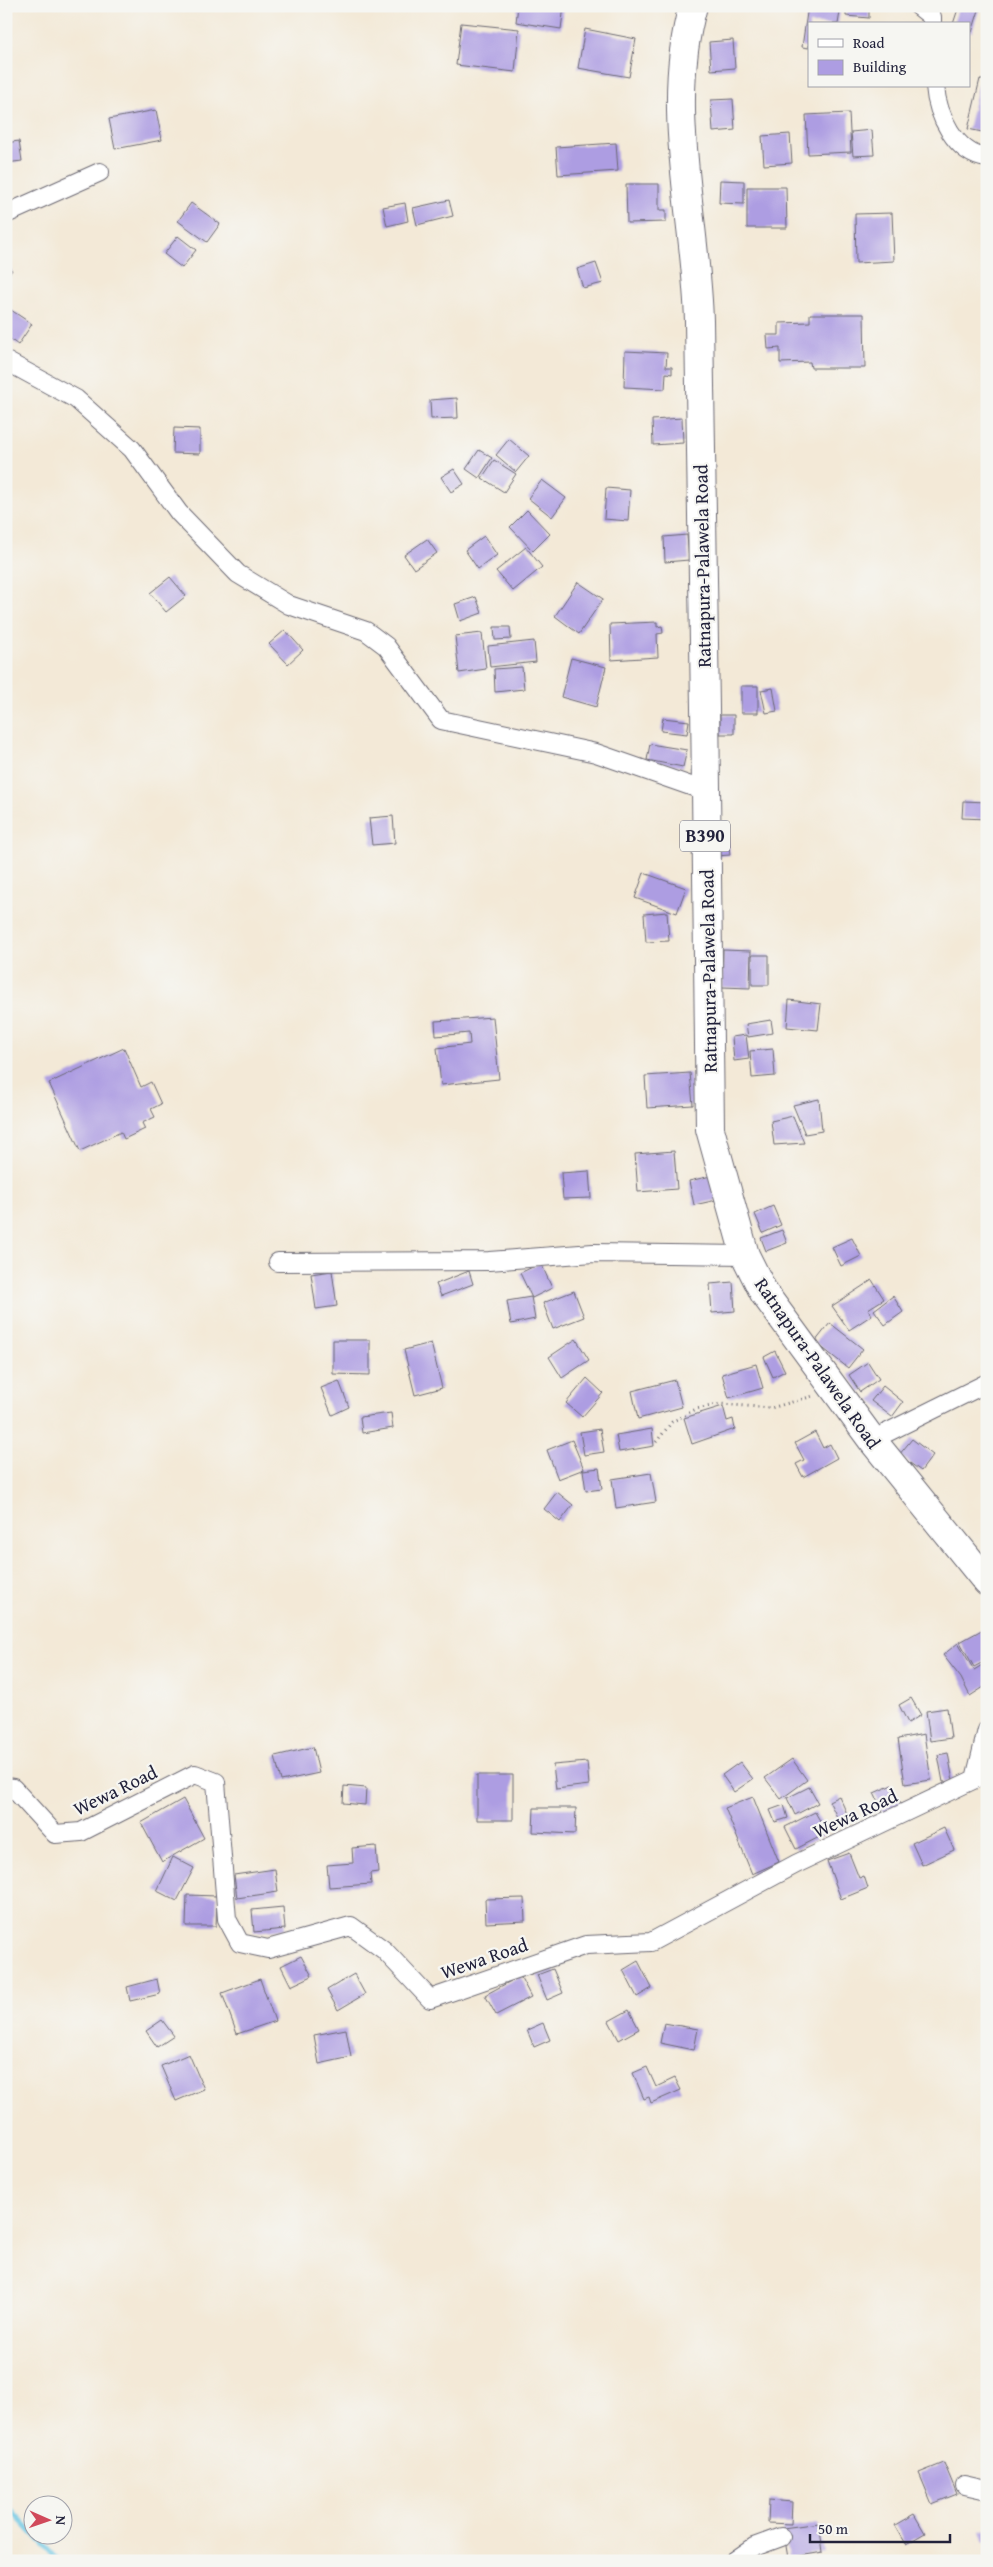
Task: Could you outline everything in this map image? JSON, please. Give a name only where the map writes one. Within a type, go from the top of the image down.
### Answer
[{"type":"main road","name":"Ratnapura-Palawela Road","points":[[693,6],[689,22],[680,93],[699,317],[710,1129],[745,1255],[764,1293],[833,1390],[987,1582]]},
{"type":"street","points":[[918,6],[932,17],[932,22]]},
{"type":"street","points":[[936,88],[936,104],[950,133],[976,156],[987,158]]},
{"type":"street","points":[[6,214],[100,172]]},
{"type":"street","points":[[6,361],[76,399],[132,449],[179,513],[238,574],[289,605],[366,631],[386,646],[441,720],[596,753],[705,791]]},
{"type":"street","points":[[278,1262],[489,1261],[592,1253],[745,1255]]},
{"type":"street","points":[[872,1440],[987,1383]]},
{"type":"street","name":"Wewa Road","points":[[6,1787],[13,1788],[55,1834],[81,1832],[195,1774],[216,1782],[226,1919],[240,1943],[268,1949],[351,1926],[384,1950],[430,1999],[586,1945],[651,1942],[796,1864],[975,1779],[987,1730]]},
{"type":"street","points":[[965,2485],[987,2490]]},
{"type":"street","points":[[734,2561],[759,2554],[781,2537]]},
{"type":"path","points":[[656,1442],[672,1422],[696,1409],[721,1404],[772,1408],[833,1390]]},
{"type":"building","points":[[518,6],[564,6],[561,29],[516,22]]},
{"type":"building","points":[[808,6],[841,6],[838,22],[808,22],[808,48],[802,47]]},
{"type":"building","points":[[846,6],[869,6],[869,18],[846,16]]},
{"type":"building","points":[[959,6],[980,7],[972,32],[970,31],[970,22],[954,22]]},
{"type":"building","points":[[461,23],[519,29],[515,72],[456,65]]},
{"type":"building","points":[[585,29],[636,39],[629,77],[578,68]]},
{"type":"building","points":[[733,40],[735,68],[711,70],[709,42]]},
{"type":"building","points":[[980,79],[987,81],[987,133],[968,129]]},
{"type":"building","points":[[733,99],[735,130],[713,132],[711,100]]},
{"type":"building","points":[[156,110],[162,140],[115,149],[109,119]]},
{"type":"building","points":[[849,113],[851,152],[808,154],[806,115]]},
{"type":"building","points":[[872,130],[874,155],[853,156],[851,132]]},
{"type":"building","points":[[790,134],[792,163],[764,165],[762,136]]},
{"type":"building","points":[[19,141],[22,161],[6,163],[6,143]]},
{"type":"building","points":[[616,143],[618,171],[558,175],[556,147]]},
{"type":"building","points":[[720,180],[744,181],[744,204],[719,203]]},
{"type":"building","points":[[626,184],[659,184],[659,210],[666,210],[666,222],[627,223]]},
{"type":"building","points":[[747,187],[786,187],[787,228],[747,228]]},
{"type":"building","points":[[449,200],[453,216],[417,225],[413,208]]},
{"type":"building","points":[[191,203],[220,224],[207,242],[178,221]]},
{"type":"building","points":[[405,203],[408,221],[387,226],[383,207]]},
{"type":"building","points":[[892,213],[894,261],[856,263],[855,214]]},
{"type":"building","points":[[178,236],[196,250],[182,268],[164,254]]},
{"type":"building","points":[[596,263],[603,283],[583,288],[577,269]]},
{"type":"building","points":[[6,266],[12,270],[6,279]]},
{"type":"building","points":[[11,310],[32,324],[18,345],[6,336],[6,317]]},
{"type":"building","points":[[810,314],[864,314],[865,368],[811,368],[810,362],[780,363],[780,348],[768,349],[767,335],[779,335],[779,323],[810,322]]},
{"type":"building","points":[[625,351],[667,353],[666,367],[672,367],[672,374],[666,373],[665,389],[624,387]]},
{"type":"building","points":[[457,398],[458,418],[431,419],[430,400]]},
{"type":"building","points":[[682,418],[683,443],[653,445],[652,420]]},
{"type":"building","points":[[174,428],[200,429],[200,454],[173,453]]},
{"type":"building","points":[[509,439],[529,456],[516,472],[496,455]]},
{"type":"building","points":[[479,450],[492,458],[479,478],[466,469]]},
{"type":"building","points":[[494,460],[516,474],[504,492],[482,478]]},
{"type":"building","points":[[454,469],[464,484],[451,492],[441,477]]},
{"type":"building","points":[[542,480],[566,498],[552,517],[528,498]]},
{"type":"building","points":[[606,488],[630,490],[628,521],[604,519]]},
{"type":"building","points":[[527,510],[550,534],[533,551],[510,527]]},
{"type":"building","points":[[687,535],[689,560],[665,562],[664,537]]},
{"type":"building","points":[[484,536],[497,555],[478,569],[465,550]]},
{"type":"building","points":[[427,539],[437,553],[414,569],[404,555]]},
{"type":"building","points":[[526,547],[542,567],[513,591],[496,571]]},
{"type":"building","points":[[170,577],[186,596],[166,612],[150,593]]},
{"type":"building","points":[[578,582],[603,599],[579,634],[555,616]]},
{"type":"building","points":[[476,597],[482,613],[460,621],[455,604]]},
{"type":"building","points":[[657,622],[657,627],[662,626],[663,633],[657,634],[658,657],[611,660],[610,624]]},
{"type":"building","points":[[494,627],[510,627],[511,639],[495,640]]},
{"type":"building","points":[[285,630],[303,650],[288,664],[269,644]]},
{"type":"building","points":[[482,633],[486,669],[459,673],[455,636]]},
{"type":"building","points":[[534,641],[536,662],[490,667],[488,646]]},
{"type":"building","points":[[571,658],[606,667],[596,707],[561,697]]},
{"type":"building","points":[[522,667],[524,689],[495,692],[494,669]]},
{"type":"building","points":[[741,686],[758,686],[758,713],[741,713]]},
{"type":"building","points":[[773,688],[777,711],[766,713],[761,690]]},
{"type":"building","points":[[720,715],[734,715],[734,734],[720,734]]},
{"type":"building","points":[[663,718],[689,721],[687,734],[661,731]]},
{"type":"building","points":[[650,744],[687,750],[683,767],[647,760]]},
{"type":"building","points":[[963,801],[987,802],[987,819],[962,818]]},
{"type":"building","points":[[393,816],[395,843],[372,845],[369,818]]},
{"type":"building","points":[[727,828],[730,855],[717,856],[714,830]]},
{"type":"building","points":[[644,873],[686,888],[677,913],[635,898]]},
{"type":"building","points":[[667,912],[669,941],[646,942],[644,914]]},
{"type":"building","points":[[723,950],[751,951],[750,988],[722,987]]},
{"type":"building","points":[[752,955],[769,955],[769,985],[752,985]]},
{"type":"building","points":[[789,1000],[821,1004],[818,1030],[787,1027]]},
{"type":"building","points":[[493,1017],[499,1079],[441,1085],[437,1048],[470,1044],[469,1033],[436,1036],[435,1021]]},
{"type":"building","points":[[771,1020],[773,1033],[748,1037],[746,1024]]},
{"type":"building","points":[[746,1035],[749,1059],[734,1061],[732,1037]]},
{"type":"building","points":[[124,1048],[141,1087],[151,1082],[161,1104],[151,1109],[155,1117],[142,1123],[145,1129],[124,1139],[121,1132],[80,1151],[49,1083]]},
{"type":"building","points":[[773,1049],[775,1076],[752,1078],[750,1051]]},
{"type":"building","points":[[690,1073],[693,1105],[647,1108],[645,1076]]},
{"type":"building","points":[[819,1099],[822,1131],[805,1134],[793,1105]]},
{"type":"building","points":[[793,1116],[804,1143],[774,1145],[771,1121]]},
{"type":"building","points":[[674,1151],[677,1189],[638,1192],[635,1154]]},
{"type":"building","points":[[589,1171],[591,1198],[563,1199],[561,1173]]},
{"type":"building","points":[[711,1176],[717,1200],[694,1205],[689,1181]]},
{"type":"building","points":[[773,1206],[781,1225],[763,1233],[755,1214]]},
{"type":"building","points":[[782,1230],[787,1243],[766,1251],[761,1238]]},
{"type":"building","points":[[852,1238],[861,1256],[841,1266],[832,1247]]},
{"type":"building","points":[[541,1263],[552,1288],[532,1298],[520,1273]]},
{"type":"building","points":[[332,1271],[337,1306],[316,1309],[311,1274]]},
{"type":"building","points":[[469,1271],[473,1284],[441,1296],[436,1284]]},
{"type":"building","points":[[872,1280],[884,1299],[868,1309],[872,1315],[849,1330],[832,1306]]},
{"type":"building","points":[[733,1282],[735,1311],[712,1313],[710,1284]]},
{"type":"building","points":[[574,1291],[584,1317],[553,1329],[543,1303]]},
{"type":"building","points":[[893,1296],[903,1312],[885,1325],[874,1310]]},
{"type":"building","points":[[531,1297],[535,1319],[511,1324],[507,1301]]},
{"type":"building","points":[[830,1323],[863,1349],[848,1368],[815,1342]]},
{"type":"building","points":[[576,1339],[589,1360],[562,1378],[549,1357]]},
{"type":"building","points":[[333,1340],[370,1340],[370,1375],[333,1374]]},
{"type":"building","points":[[431,1343],[442,1388],[415,1395],[404,1350]]},
{"type":"building","points":[[775,1351],[785,1371],[773,1377],[764,1357]]},
{"type":"building","points":[[868,1362],[879,1379],[860,1392],[849,1375]]},
{"type":"building","points":[[756,1364],[763,1388],[729,1398],[722,1374]]},
{"type":"building","points":[[587,1378],[603,1393],[582,1417],[566,1403]]},
{"type":"building","points":[[675,1380],[682,1407],[638,1419],[632,1391]]},
{"type":"building","points":[[339,1381],[349,1407],[332,1415],[321,1388]]},
{"type":"building","points":[[883,1386],[903,1402],[892,1417],[871,1401]]},
{"type":"building","points":[[723,1406],[727,1421],[733,1419],[735,1429],[692,1444],[684,1418]]},
{"type":"building","points":[[391,1413],[393,1428],[362,1433],[360,1417]]},
{"type":"building","points":[[600,1429],[604,1452],[584,1455],[580,1432]]},
{"type":"building","points":[[652,1429],[654,1446],[619,1452],[616,1435]]},
{"type":"building","points":[[815,1432],[823,1448],[830,1444],[837,1458],[803,1477],[796,1464],[804,1460],[795,1443]]},
{"type":"building","points":[[912,1439],[933,1455],[921,1471],[899,1455]]},
{"type":"building","points":[[572,1440],[584,1469],[558,1479],[547,1450]]},
{"type":"building","points":[[599,1468],[602,1489],[586,1491],[583,1470]]},
{"type":"building","points":[[651,1473],[656,1502],[616,1508],[612,1479]]},
{"type":"building","points":[[557,1492],[573,1505],[560,1522],[544,1509]]},
{"type":"building","points":[[987,1627],[987,1660],[974,1667],[960,1642]]},
{"type":"building","points":[[958,1643],[974,1670],[987,1662],[987,1685],[970,1696],[961,1678],[943,1655]]},
{"type":"building","points":[[911,1698],[921,1715],[908,1723],[899,1705]]},
{"type":"building","points":[[947,1708],[951,1738],[930,1741],[926,1711]]},
{"type":"building","points":[[924,1734],[931,1780],[905,1784],[898,1739]]},
{"type":"building","points":[[313,1747],[319,1773],[281,1781],[275,1756]]},
{"type":"building","points":[[948,1753],[953,1781],[943,1782],[938,1755]]},
{"type":"building","points":[[792,1759],[807,1780],[781,1799],[765,1778]]},
{"type":"building","points":[[587,1762],[589,1785],[556,1789],[553,1765]]},
{"type":"building","points":[[740,1762],[753,1779],[734,1792],[722,1775]]},
{"type":"building","points":[[477,1775],[513,1775],[513,1820],[477,1820]]},
{"type":"building","points":[[892,1785],[902,1806],[884,1814],[874,1793]]},
{"type":"building","points":[[344,1786],[366,1788],[365,1805],[343,1803]]},
{"type":"building","points":[[809,1787],[818,1803],[795,1815],[787,1798]]},
{"type":"building","points":[[839,1796],[849,1818],[840,1823],[829,1801]]},
{"type":"building","points":[[753,1797],[779,1862],[752,1874],[725,1808]]},
{"type":"building","points":[[183,1799],[204,1838],[162,1862],[141,1823]]},
{"type":"building","points":[[784,1805],[788,1818],[775,1822],[770,1810]]},
{"type":"building","points":[[534,1808],[576,1808],[575,1834],[533,1832]]},
{"type":"building","points":[[815,1812],[827,1833],[796,1849],[785,1827]]},
{"type":"building","points":[[944,1828],[954,1850],[922,1865],[912,1843]]},
{"type":"building","points":[[376,1846],[378,1872],[370,1873],[371,1884],[329,1887],[327,1865],[353,1863],[352,1848]]},
{"type":"building","points":[[849,1853],[859,1878],[864,1876],[868,1888],[841,1899],[827,1861]]},
{"type":"building","points":[[173,1857],[194,1868],[177,1901],[157,1891]]},
{"type":"building","points":[[275,1869],[278,1892],[237,1898],[234,1875]]},
{"type":"building","points":[[187,1895],[217,1896],[216,1926],[186,1926]]},
{"type":"building","points":[[524,1898],[525,1921],[486,1923],[485,1899]]},
{"type":"building","points":[[283,1907],[285,1929],[254,1932],[252,1910]]},
{"type":"building","points":[[301,1956],[312,1976],[291,1986],[281,1966]]},
{"type":"building","points":[[638,1961],[652,1988],[637,1997],[623,1970]]},
{"type":"building","points":[[553,1969],[563,1993],[547,2000],[537,1975]]},
{"type":"building","points":[[354,1974],[365,1994],[338,2010],[327,1990]]},
{"type":"building","points":[[520,1976],[531,1997],[496,2015],[485,1995]]},
{"type":"building","points":[[157,1979],[160,1994],[130,2001],[127,1987]]},
{"type":"building","points":[[260,1979],[275,2021],[237,2034],[222,1993]]},
{"type":"building","points":[[629,2010],[639,2029],[619,2040],[609,2021]]},
{"type":"building","points":[[162,2020],[174,2036],[157,2047],[146,2031]]},
{"type":"building","points":[[543,2023],[550,2040],[534,2047],[527,2030]]},
{"type":"building","points":[[664,2023],[698,2029],[694,2050],[660,2043]]},
{"type":"building","points":[[346,2029],[351,2057],[319,2064],[314,2035]]},
{"type":"building","points":[[189,2054],[204,2089],[176,2101],[161,2066]]},
{"type":"building","points":[[647,2067],[656,2087],[675,2078],[681,2090],[651,2103],[649,2097],[644,2099],[633,2073]]},
{"type":"building","points":[[944,2463],[957,2494],[932,2504],[919,2473]]},
{"type":"building","points":[[769,2500],[792,2502],[791,2524],[768,2523]]},
{"type":"building","points":[[914,2514],[925,2533],[906,2544],[895,2525]]},
{"type":"building","points":[[819,2523],[823,2552],[788,2558],[783,2528]]},
{"type":"building","points":[[987,2528],[987,2541],[985,2542],[981,2530]]},
{"type":"waterway","points":[[6,2505],[22,2522]]},
{"type":"waterway","points":[[43,2544],[59,2561]]}]
